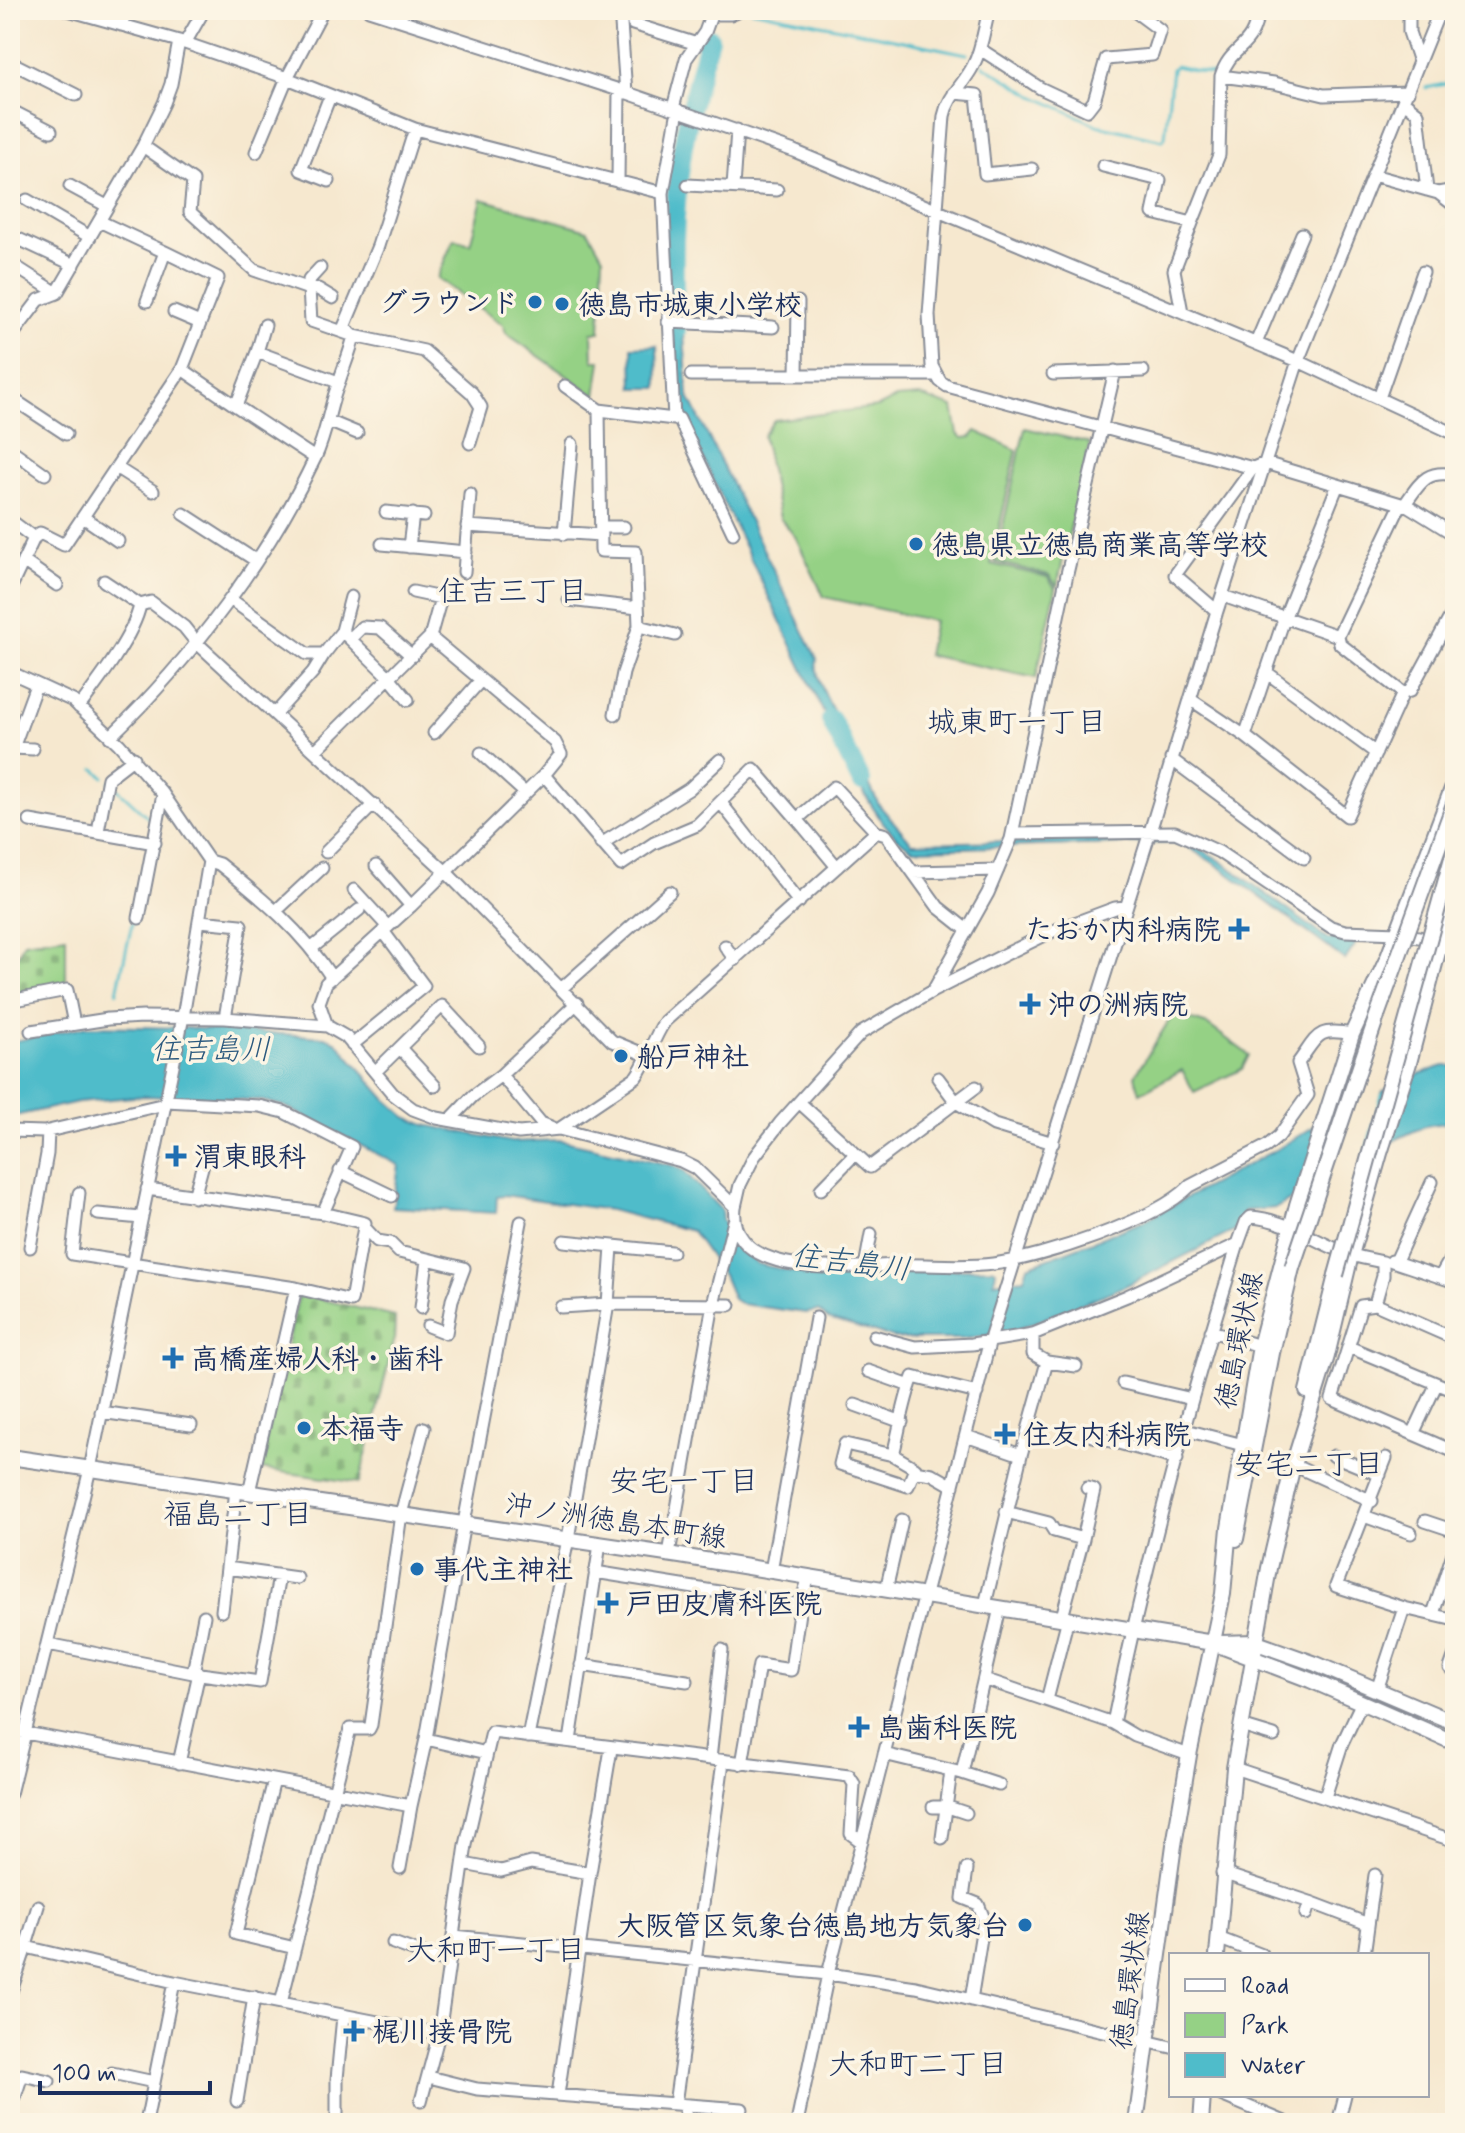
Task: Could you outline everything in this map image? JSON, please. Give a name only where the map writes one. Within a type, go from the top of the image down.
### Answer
[{"type":"main road","name":"徳島環状線","points":[[1136,2123],[1145,2042],[1189,1755],[1223,1594],[1229,1528],[1260,1346],[1297,1205],[1352,1034],[1398,933],[1455,781]]},
{"type":"main road","points":[[1223,1594],[1292,1268],[1399,953],[1455,801]]},
{"type":"main road","points":[[1217,1953],[1222,1873],[1234,1768],[1254,1642],[1309,1380],[1454,851]]},
{"type":"main road","points":[[1293,1465],[1327,1356],[1351,1255],[1406,1073],[1455,887]]},
{"type":"main road","name":"沖ノ洲徳島本町線","points":[[10,1457],[669,1554],[1213,1643],[1310,1680],[1455,1743]]},
{"type":"main road","name":"沖ノ洲徳島本町線","points":[[1213,1643],[1254,1642],[1455,1723]]},
{"type":"main road","points":[[1201,2123],[1203,2097]]},
{"type":"street","points":[[68,10],[182,42],[287,78],[415,129],[663,193]]},
{"type":"street","points":[[121,25],[127,10]]},
{"type":"street","points":[[10,338],[39,300],[57,293],[74,265],[143,146],[171,84],[182,42],[204,10]]},
{"type":"street","points":[[256,152],[287,78],[323,10]]},
{"type":"street","points":[[369,10],[737,130],[939,209],[1256,343],[1455,434]]},
{"type":"street","points":[[618,182],[623,91],[620,10]]},
{"type":"street","points":[[674,419],[675,322],[663,193],[682,111],[686,59],[712,12],[731,14],[740,10]]},
{"type":"street","points":[[989,10],[973,67],[946,105],[944,116],[929,315],[929,353],[936,375],[947,386],[1253,468]]},
{"type":"street","points":[[980,49],[1040,88],[1087,110],[1094,101],[1106,59],[1152,55],[1160,30],[1133,10]]},
{"type":"street","points":[[1182,312],[1174,270],[1219,155],[1221,76],[1224,65],[1248,42],[1256,28],[1258,10]]},
{"type":"street","points":[[1409,10],[1409,32],[1419,63]]},
{"type":"street","points":[[797,2123],[828,1974],[991,1338],[1298,361],[1440,10]]},
{"type":"street","points":[[633,24],[697,44]]},
{"type":"street","points":[[10,62],[76,95]]},
{"type":"street","points":[[1221,76],[1274,83],[1324,95],[1406,97]]},
{"type":"street","points":[[954,93],[977,95],[985,174],[1032,169]]},
{"type":"street","points":[[329,181],[301,170],[330,96]]},
{"type":"street","points":[[1406,97],[1418,113],[1432,191],[1455,206]]},
{"type":"street","points":[[10,110],[51,131]]},
{"type":"street","points":[[354,336],[344,327],[377,249],[415,129]]},
{"type":"street","points":[[733,187],[737,130]]},
{"type":"street","points":[[143,146],[193,181],[190,212],[254,270],[309,289],[318,289],[333,298]]},
{"type":"street","points":[[1103,166],[1160,180],[1153,213],[1192,223]]},
{"type":"street","points":[[1373,175],[1432,191],[1455,190]]},
{"type":"street","points":[[688,185],[777,190]]},
{"type":"street","points":[[70,186],[107,206]]},
{"type":"street","points":[[27,200],[90,237]]},
{"type":"street","points":[[10,589],[34,538],[40,533],[64,545],[117,468],[182,369],[218,278],[99,221]]},
{"type":"street","points":[[1256,343],[1302,234]]},
{"type":"street","points":[[10,235],[74,265]]},
{"type":"street","points":[[147,301],[165,252]]},
{"type":"street","points":[[10,263],[57,293]]},
{"type":"street","points":[[320,268],[309,280],[311,321],[354,336],[424,351],[472,393],[481,407],[470,443]]},
{"type":"street","points":[[1379,398],[1423,272]]},
{"type":"street","points":[[797,375],[798,302]]},
{"type":"street","points":[[174,312],[200,323]]},
{"type":"street","points":[[675,322],[773,327]]},
{"type":"street","points":[[236,406],[265,325]]},
{"type":"street","points":[[110,737],[196,642],[230,599],[255,560],[315,458],[354,336]]},
{"type":"street","points":[[257,352],[338,382]]},
{"type":"street","points":[[182,369],[315,458]]},
{"type":"street","points":[[933,991],[988,893],[1010,841],[1115,371]]},
{"type":"street","points":[[1053,374],[1143,371]]},
{"type":"street","points":[[691,375],[936,375]]},
{"type":"street","points":[[565,386],[599,410],[679,419],[733,533]]},
{"type":"street","points":[[10,397],[66,434]]},
{"type":"street","points":[[599,410],[601,551],[636,552],[639,626],[623,673],[615,714]]},
{"type":"street","points":[[328,421],[357,433]]},
{"type":"street","points":[[564,534],[572,444]]},
{"type":"street","points":[[10,449],[45,474]]},
{"type":"street","points":[[1217,611],[1175,575],[1253,468],[1265,463],[1337,487],[1403,504],[1455,535]]},
{"type":"street","points":[[117,468],[153,491]]},
{"type":"street","points":[[1403,693],[1340,644],[1338,636],[1403,504],[1432,474],[1451,474]]},
{"type":"street","points":[[1245,736],[1284,619],[1337,487]]},
{"type":"street","points":[[464,572],[470,494]]},
{"type":"street","points":[[386,512],[418,515],[409,547]]},
{"type":"street","points":[[184,514],[255,560]]},
{"type":"street","points":[[83,517],[118,541]]},
{"type":"street","points":[[10,520],[34,538]]},
{"type":"street","points":[[467,526],[564,534],[624,527]]},
{"type":"street","points":[[382,544],[466,552]]},
{"type":"street","points":[[23,561],[57,585]]},
{"type":"street","points":[[104,581],[140,605],[151,602],[184,627],[196,642],[445,871],[612,1041],[646,1055]]},
{"type":"street","points":[[316,750],[430,637],[441,598],[413,592]]},
{"type":"street","points":[[1223,596],[1338,636]]},
{"type":"street","points":[[346,635],[351,597]]},
{"type":"street","points":[[230,599],[307,654],[324,654]]},
{"type":"street","points":[[569,600],[638,608]]},
{"type":"street","points":[[79,707],[105,672],[138,616],[140,605]]},
{"type":"street","points":[[1190,699],[1245,736],[1347,816],[1403,693],[1410,691],[1455,608]]},
{"type":"street","points":[[639,626],[675,635]]},
{"type":"street","points":[[276,713],[313,672],[324,654],[346,635],[362,627],[380,628],[412,656]]},
{"type":"street","points":[[346,635],[408,700]]},
{"type":"street","points":[[327,1026],[319,1003],[326,983],[411,906],[544,775],[561,754],[555,742],[430,637]]},
{"type":"street","points":[[10,672],[73,701],[134,758],[209,861],[219,864],[277,910],[312,948],[332,978]]},
{"type":"street","points":[[1266,672],[1376,753]]},
{"type":"street","points":[[434,733],[481,680]]},
{"type":"street","points":[[33,749],[12,748],[36,685]]},
{"type":"street","points":[[481,753],[525,793]]},
{"type":"street","points":[[98,831],[108,778],[134,758]]},
{"type":"street","points":[[1171,759],[1304,858]]},
{"type":"street","points":[[601,844],[689,789],[720,760]]},
{"type":"street","points":[[544,775],[621,865],[654,843],[697,825],[754,769],[837,867]]},
{"type":"street","points":[[797,819],[834,787],[876,832],[886,835],[938,907],[967,930]]},
{"type":"street","points":[[139,918],[151,842],[163,794]]},
{"type":"street","points":[[721,803],[799,902]]},
{"type":"street","points":[[326,852],[374,804]]},
{"type":"street","points":[[30,821],[151,842]]},
{"type":"street","points":[[31,1031],[108,1019],[182,1021],[225,1018],[327,1026],[346,1037],[393,1094],[413,1109],[483,1128],[519,1133],[557,1129],[636,1077],[653,1038],[665,1021],[876,832]]},
{"type":"street","points":[[1010,841],[1149,837],[1175,832],[1209,847],[1331,927],[1345,931],[1398,933],[1455,944]]},
{"type":"street","points":[[10,1794],[90,1469],[182,1021],[209,861]]},
{"type":"street","points":[[376,866],[411,906]]},
{"type":"street","points":[[277,910],[322,868]]},
{"type":"street","points":[[913,872],[998,870]]},
{"type":"street","points":[[352,1045],[424,986],[386,929],[354,890]]},
{"type":"street","points":[[562,988],[670,892]]},
{"type":"street","points":[[669,1554],[713,1304],[740,1185],[754,1157],[861,1033],[933,991],[1053,931],[1115,908],[1126,907]]},
{"type":"street","points":[[312,948],[359,910]]},
{"type":"street","points":[[200,921],[241,925],[225,1018]]},
{"type":"street","points":[[725,946],[735,960]]},
{"type":"street","points":[[10,1001],[67,990],[74,1024]]},
{"type":"street","points":[[450,1120],[577,1003]]},
{"type":"street","points":[[375,1072],[442,1006],[479,1046]]},
{"type":"street","points":[[732,1226],[757,1254],[820,1269],[992,1264],[1085,1239],[1137,1218],[1267,1146],[1279,1136],[1308,1095],[1298,1063],[1317,1037],[1330,1030],[1352,1034]]},
{"type":"street","points":[[400,1048],[435,1086]]},
{"type":"street","points":[[501,1075],[541,1123],[681,1161],[695,1168],[735,1207]]},
{"type":"street","points":[[938,1078],[956,1102],[994,1125],[1053,1143]]},
{"type":"street","points":[[799,1102],[870,1167],[976,1087]]},
{"type":"street","points":[[10,1131],[48,1131],[165,1101],[259,1106],[284,1112],[352,1147],[323,1213]]},
{"type":"street","points":[[30,1247],[47,1154],[48,1131]]},
{"type":"street","points":[[821,1189],[855,1154]]},
{"type":"street","points":[[194,1197],[205,1156]]},
{"type":"street","points":[[340,1171],[392,1196]]},
{"type":"street","points":[[1375,1304],[1390,1261],[1432,1182]]},
{"type":"street","points":[[79,1193],[72,1254],[296,1288],[351,1301],[365,1223],[323,1213],[147,1189]]},
{"type":"street","points":[[98,1214],[141,1218]]},
{"type":"street","points":[[1113,1723],[1182,1429],[1246,1222],[1251,1217],[1260,1218],[1351,1255],[1390,1261],[1455,1282]]},
{"type":"street","points":[[400,1868],[521,1222]]},
{"type":"street","points":[[364,1227],[377,1241],[390,1243],[399,1252],[464,1268],[452,1300],[446,1333],[428,1326]]},
{"type":"street","points":[[865,1267],[871,1234]]},
{"type":"street","points":[[564,1241],[672,1252]]},
{"type":"street","points":[[874,1336],[915,1347],[1033,1334],[1127,1296],[1238,1244]]},
{"type":"street","points":[[528,1737],[568,1539],[608,1304],[612,1247]]},
{"type":"street","points":[[1440,1277],[1455,1251]]},
{"type":"street","points":[[421,1308],[427,1260]]},
{"type":"street","points":[[222,1611],[227,1568],[243,1491],[296,1288]]},
{"type":"street","points":[[561,1307],[608,1304],[730,1305]]},
{"type":"street","points":[[1455,1339],[1375,1304],[1361,1306],[1332,1399],[1455,1452]]},
{"type":"street","points":[[771,1571],[816,1318]]},
{"type":"street","points":[[1211,1331],[1260,1346]]},
{"type":"street","points":[[1033,1334],[1033,1354],[1047,1362],[1076,1366]]},
{"type":"street","points":[[1349,1347],[1455,1391]]},
{"type":"street","points":[[942,1838],[984,1679],[1006,1512],[1047,1362]]},
{"type":"street","points":[[868,1371],[910,1386]]},
{"type":"street","points":[[893,1455],[902,1422],[901,1412],[913,1377],[977,1393]]},
{"type":"street","points":[[1123,1383],[1192,1399]]},
{"type":"street","points":[[1413,1434],[1436,1385]]},
{"type":"street","points":[[855,1405],[902,1422]]},
{"type":"street","points":[[101,1412],[191,1425]]},
{"type":"street","points":[[281,2003],[350,1729],[369,1729],[371,1725],[401,1514],[424,1428]]},
{"type":"street","points":[[1182,1429],[1243,1445]]},
{"type":"street","points":[[1089,1435],[1177,1459]]},
{"type":"street","points":[[966,1436],[1021,1455]]},
{"type":"street","points":[[845,1444],[893,1455],[915,1468],[914,1471],[908,1486],[840,1464],[845,1444]]},
{"type":"street","points":[[1334,1456],[1380,1475]]},
{"type":"street","points":[[1386,1458],[1372,1501],[1336,1586],[1404,1608],[1455,1620]]},
{"type":"street","points":[[1293,1465],[1372,1501]]},
{"type":"street","points":[[914,1471],[932,1474],[953,1486]]},
{"type":"street","points":[[1047,1700],[1094,1490],[1087,1488]]},
{"type":"street","points":[[1006,1512],[1049,1523],[1054,1531],[1083,1539]]},
{"type":"street","points":[[1364,1516],[1411,1533]]},
{"type":"street","points":[[886,1590],[902,1520]]},
{"type":"street","points":[[1425,1521],[1455,1531]]},
{"type":"street","points":[[570,1741],[600,1544]]},
{"type":"street","points":[[1433,1614],[1455,1547]]},
{"type":"street","points":[[227,1568],[297,1578]]},
{"type":"street","points":[[595,1572],[800,1605]]},
{"type":"street","points":[[48,1644],[196,1673],[260,1682],[279,1576]]},
{"type":"street","points":[[742,1764],[759,1665],[791,1670],[800,1605],[809,1577]]},
{"type":"street","points":[[1377,1690],[1404,1608]]},
{"type":"street","points":[[179,1763],[204,1616]]},
{"type":"street","points":[[710,1759],[722,1650]]},
{"type":"street","points":[[1450,1668],[1455,1654]]},
{"type":"street","points":[[581,1665],[687,1681]]},
{"type":"street","points":[[984,1679],[1113,1723],[1135,1736],[1189,1755]]},
{"type":"street","points":[[1325,1797],[1342,1744],[1361,1704]]},
{"type":"street","points":[[1241,1726],[1274,1736]]},
{"type":"street","points":[[10,1730],[411,1806]]},
{"type":"street","points":[[421,2101],[439,2034],[464,1864],[492,1732],[849,1776],[854,1784],[851,1834],[862,1842]]},
{"type":"street","points":[[426,1739],[487,1753]]},
{"type":"street","points":[[558,2095],[611,1749]]},
{"type":"street","points":[[884,1754],[999,1785]]},
{"type":"street","points":[[684,2123],[681,2104],[695,1960],[723,1762]]},
{"type":"street","points":[[1234,1768],[1455,1841]]},
{"type":"street","points":[[274,1780],[236,1934],[295,1948]]},
{"type":"street","points":[[933,1807],[948,1807],[966,1813]]},
{"type":"street","points":[[464,1864],[501,1871],[531,1863],[590,1873]]},
{"type":"street","points":[[967,1869],[963,1898],[978,1904],[984,1919],[971,2000]]},
{"type":"street","points":[[1222,1873],[1368,1924]]},
{"type":"street","points":[[1364,1953],[1375,1875]]},
{"type":"street","points":[[1306,1914],[1310,1902]]},
{"type":"street","points":[[10,1994],[38,1906]]},
{"type":"street","points":[[454,1936],[828,1974],[916,1987],[1169,2047]]},
{"type":"street","points":[[1218,1938],[1257,1953]]},
{"type":"street","points":[[393,1943],[449,1963]]},
{"type":"street","points":[[10,1946],[439,2034]]},
{"type":"street","points":[[146,2123],[174,1982]]},
{"type":"street","points":[[237,2101],[254,1997]]},
{"type":"street","points":[[337,2123],[337,2079],[343,2016]]},
{"type":"street","points":[[112,2073],[154,2082]]},
{"type":"street","points":[[10,2112],[14,2084],[22,2075],[49,2081]]},
{"type":"street","points":[[429,2077],[477,2089],[742,2109]]},
{"type":"street","points":[[1226,2097],[1287,2123]]},
{"type":"street","points":[[1338,2123],[1344,2097]]},
{"type":"green space","name":"グラウンド","points":[[482,199],[588,230],[603,257],[600,332],[592,332],[593,361],[601,361],[596,396],[506,333],[503,325],[437,278],[454,239],[470,244]]},
{"type":"green space","points":[[920,396],[953,407],[958,434],[963,438],[971,437],[976,431],[1017,450],[991,564],[1048,577],[1056,589],[1036,678],[927,655],[934,621],[824,597],[796,538],[780,518],[763,436],[774,420],[878,407],[896,398]]},
{"type":"green space","points":[[1025,428],[1090,443],[1057,586],[1049,575],[995,562]]},
{"type":"green space","points":[[66,936],[66,983],[10,994],[10,959],[16,959],[24,942]]},
{"type":"green space","points":[[1173,1014],[1208,1025],[1249,1055],[1242,1069],[1194,1092],[1182,1070],[1140,1093],[1135,1076]]},
{"type":"green space","points":[[299,1294],[395,1317],[394,1341],[359,1483],[259,1469]]},
{"type":"water","points":[[672,303],[682,303],[688,395],[817,659],[823,689],[849,741],[840,747],[679,408]]},
{"type":"water","points":[[657,346],[658,388],[633,388],[632,347]]},
{"type":"water","points":[[856,756],[879,805],[912,843],[1174,838],[1189,842],[1221,861],[1328,939],[1359,939],[1345,960],[1217,865],[1184,845],[913,849],[892,833],[866,797],[846,761]]},
{"type":"water","name":"住吉島川","points":[[87,1026],[190,1028],[325,1037],[336,1041],[386,1099],[406,1117],[425,1125],[512,1142],[560,1140],[675,1166],[684,1171],[721,1210],[722,1220],[738,1250],[758,1264],[808,1275],[993,1268],[996,1270],[994,1282],[1024,1278],[1028,1266],[1142,1222],[1328,1118],[1422,1073],[1444,1066],[1455,1066],[1455,1121],[1425,1126],[1399,1138],[1276,1208],[1245,1211],[1234,1231],[1125,1286],[1008,1333],[962,1339],[898,1339],[828,1319],[818,1311],[806,1313],[741,1304],[733,1299],[723,1275],[692,1231],[610,1210],[504,1195],[497,1196],[496,1213],[393,1207],[399,1165],[284,1106],[259,1100],[144,1096],[78,1102],[10,1117],[10,1042]]},
{"type":"pier","points":[[1383,1087],[1361,1163],[1318,1188],[1336,1110]]},
{"type":"waterway","points":[[752,10],[967,54]]},
{"type":"waterway","points":[[676,331],[674,257],[680,164],[709,38]]},
{"type":"waterway","points":[[983,65],[1034,96],[1097,125],[1163,140],[1172,69],[1175,66],[1216,75]]},
{"type":"waterway","points":[[1426,88],[1455,82]]},
{"type":"waterway","points":[[831,720],[861,781]]},
{"type":"waterway","points":[[95,769],[104,777]]},
{"type":"waterway","points":[[110,782],[154,823]]},
{"type":"waterway","points":[[117,992],[137,901]]},
{"type":"place","name":"グラウンド","points":[[535,302]]},
{"type":"place","name":"徳島市城東小学校","points":[[562,304]]},
{"type":"place","name":"徳島県立徳島商業高等学校","points":[[916,544]]},
{"type":"place","name":"たおか内科病院","points":[[1239,929]]},
{"type":"place","name":"沖の洲病院","points":[[1030,1004]]},
{"type":"place","name":"船戸神社","points":[[621,1056]]},
{"type":"place","name":"渭東眼科","points":[[176,1156]]},
{"type":"place","name":"高橋産婦人科・歯科","points":[[173,1358]]},
{"type":"place","name":"本福寺","points":[[304,1428]]},
{"type":"place","name":"住友内科病院","points":[[1005,1434]]},
{"type":"place","name":"事代主神社","points":[[417,1569]]},
{"type":"place","name":"戸田皮膚科医院","points":[[608,1603]]},
{"type":"place","name":"島歯科医院","points":[[859,1727]]},
{"type":"place","name":"大阪管区気象台徳島地方気象台","points":[[1025,1925]]},
{"type":"place","name":"梶川接骨院","points":[[354,2031]]},
{"type":"district","name":"住吉三丁目","points":[[513,591]]},
{"type":"district","name":"城東町一丁目","points":[[1017,722]]},
{"type":"district","name":"安宅二丁目","points":[[1309,1464]]},
{"type":"district","name":"安宅一丁目","points":[[684,1481]]},
{"type":"district","name":"福島二丁目","points":[[238,1514]]},
{"type":"district","name":"大和町一丁目","points":[[496,1950]]},
{"type":"district","name":"大和町二丁目","points":[[918,2064]]}]
